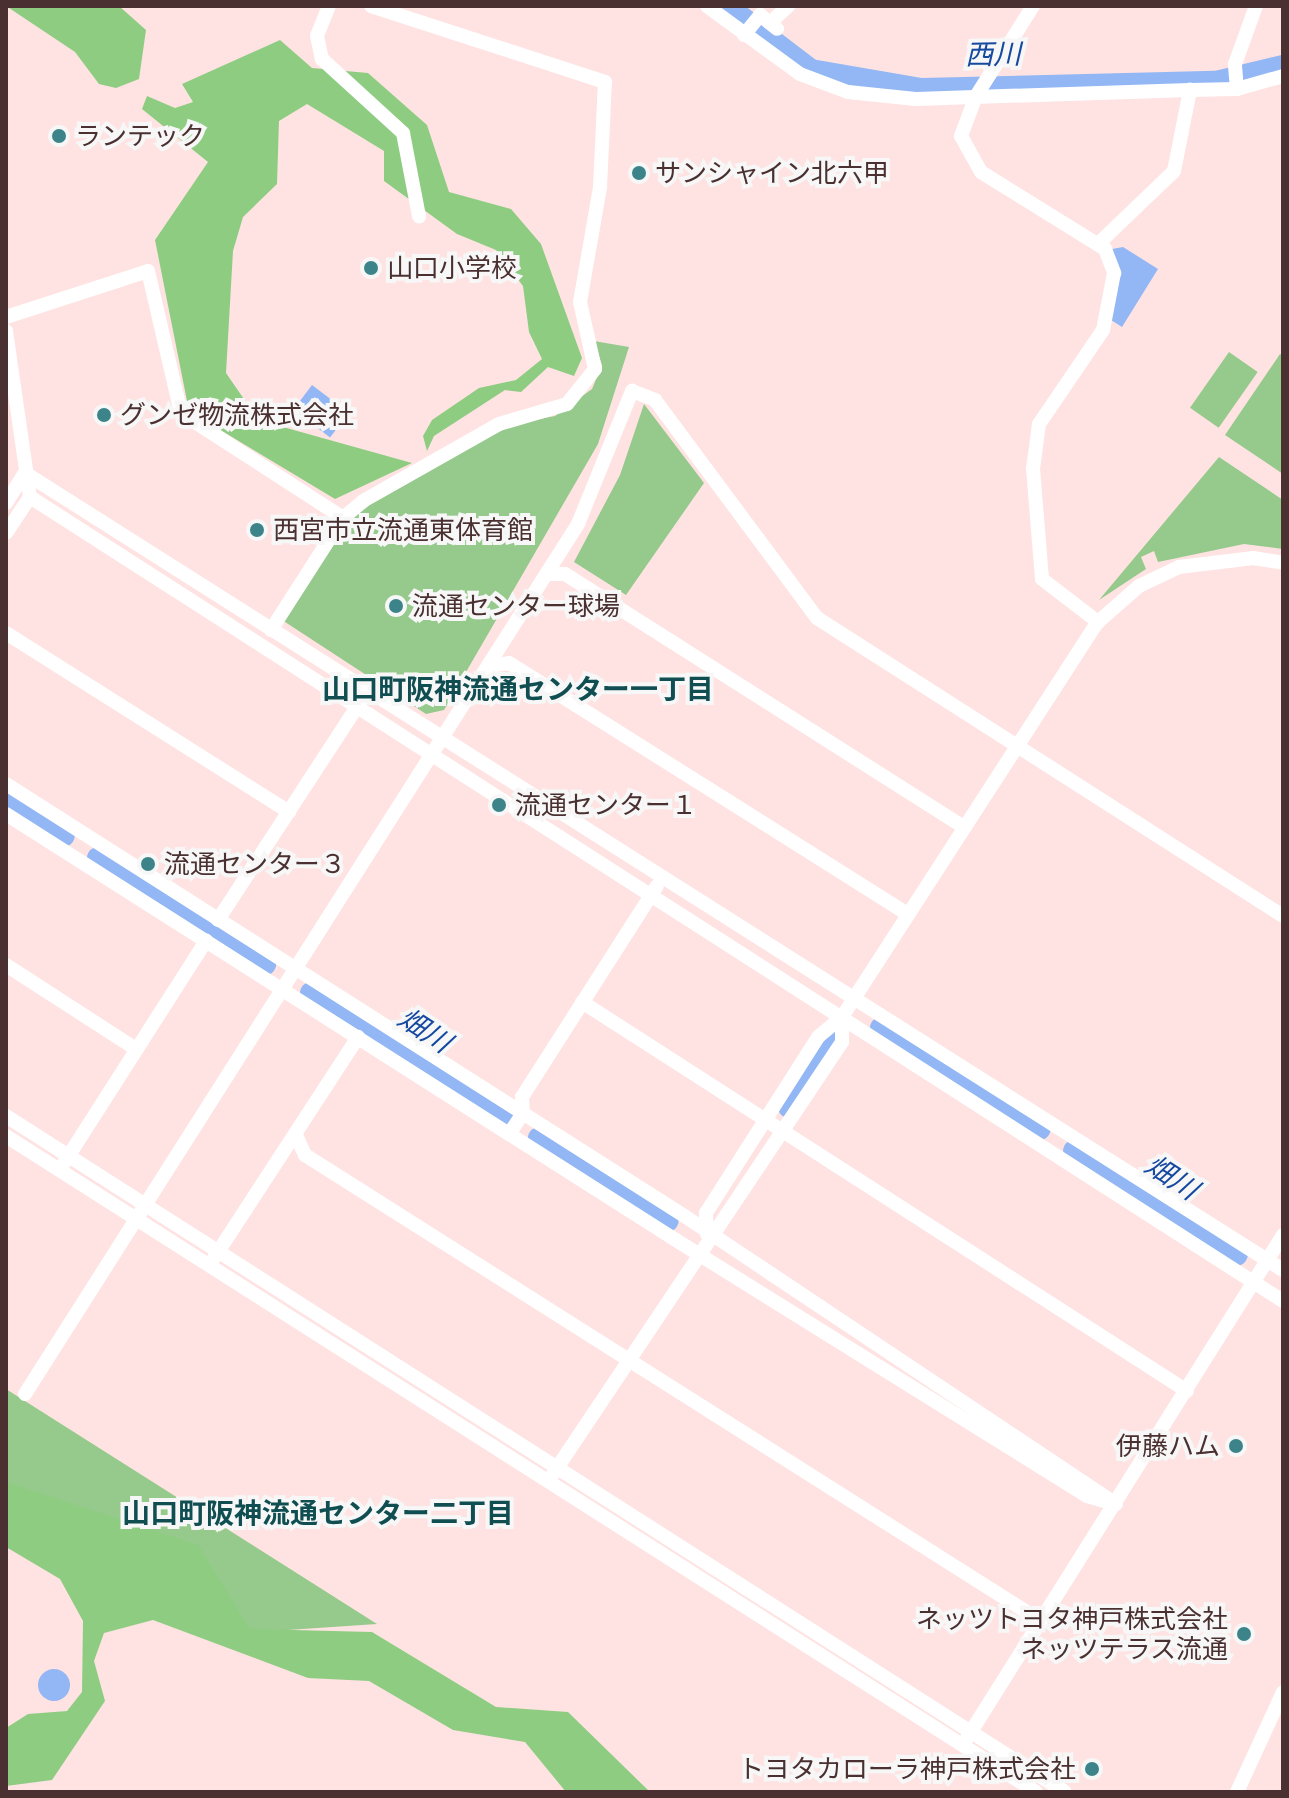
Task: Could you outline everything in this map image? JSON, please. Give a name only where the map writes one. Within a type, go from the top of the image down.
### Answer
[{"type":"street","points":[[329,6],[317,36],[322,59],[403,133],[419,216]]},
{"type":"street","points":[[271,630],[343,518],[499,424],[567,404],[595,369],[580,302],[600,187],[605,82],[371,6]]},
{"type":"street","points":[[707,6],[800,74],[848,92],[978,94],[1237,89],[1283,76]]},
{"type":"street","points":[[745,33],[762,18],[788,6]]},
{"type":"street","points":[[1033,6],[978,94],[961,136],[981,172],[1098,244],[1114,273],[1111,303],[1103,330],[1039,424],[1033,469],[1042,579],[1098,622]]},
{"type":"street","points":[[1237,89],[1235,64],[1256,6]]},
{"type":"street","points":[[1098,244],[1174,171],[1190,90]]},
{"type":"street","points":[[6,317],[148,271],[181,413],[343,518]]},
{"type":"street","points":[[6,331],[30,497],[6,533]]},
{"type":"street","points":[[25,1394],[547,574],[603,476],[632,391],[666,415],[817,618],[1283,916]]},
{"type":"street","points":[[6,503],[25,473]]},
{"type":"street","points":[[25,473],[1283,1270]]},
{"type":"street","points":[[30,497],[652,893],[1283,1301]]},
{"type":"street","points":[[707,1234],[706,1213],[826,1024],[842,1017],[1098,622],[1139,586],[1179,567],[1253,558],[1283,563]]},
{"type":"street","points":[[547,574],[565,574],[964,827]]},
{"type":"street","points":[[6,633],[289,812]]},
{"type":"street","points":[[488,666],[509,663],[908,914]]},
{"type":"street","points":[[218,920],[367,692]]},
{"type":"street","points":[[6,784],[523,1113],[707,1234],[843,1331],[1116,1504]]},
{"type":"street","points":[[6,814],[695,1251],[843,1331]]},
{"type":"street","points":[[72,856],[86,835]]},
{"type":"street","points":[[509,1134],[523,1113],[522,1097],[662,879]]},
{"type":"street","points":[[60,1170],[206,941]]},
{"type":"street","points":[[6,965],[136,1049]]},
{"type":"street","points":[[582,1002],[767,1118],[782,1133],[1187,1391]]},
{"type":"street","points":[[548,1481],[695,1251],[707,1234],[725,1224],[845,1037],[842,1017]]},
{"type":"street","points":[[210,1265],[358,1037]]},
{"type":"street","points":[[6,1116],[557,1467],[966,1738],[1036,1792]]},
{"type":"street","points":[[1048,1151],[1063,1129]]},
{"type":"street","points":[[296,1135],[305,1155],[1041,1621]]},
{"type":"street","points":[[6,1136],[548,1481],[966,1738],[1065,1792]]},
{"type":"street","points":[[966,1738],[1283,1235]]},
{"type":"street","points":[[1237,1792],[1283,1692]]},
{"type":"green space","points":[[6,6],[119,6],[146,30],[139,79],[116,88],[99,84],[75,52]]},
{"type":"green space","points":[[280,40],[312,68],[368,73],[427,125],[449,192],[511,209],[541,244],[582,358],[574,376],[548,367],[521,392],[505,390],[434,436],[427,451],[423,436],[432,420],[479,388],[516,380],[542,359],[529,332],[523,286],[496,250],[457,234],[384,181],[384,151],[307,104],[279,121],[277,184],[243,217],[233,251],[226,373],[246,402],[283,427],[412,463],[335,499],[189,411],[155,240],[208,162],[142,109],[147,96],[175,108],[193,102],[182,84]]},
{"type":"green space","points":[[594,341],[629,347],[598,444],[444,710],[426,714],[282,620],[349,518],[369,503],[503,426],[555,416],[592,389],[602,365]]},
{"type":"green space","points":[[1229,352],[1258,372],[1219,428],[1190,408]]},
{"type":"green space","points":[[1280,354],[1283,356],[1283,474],[1225,435]]},
{"type":"green space","points":[[644,404],[704,483],[626,595],[574,562],[620,475]]},
{"type":"green space","points":[[1219,457],[1283,500],[1283,549],[1244,544],[1158,562],[1154,551],[1141,557],[1146,569],[1099,600]]},
{"type":"green space","points":[[6,1389],[377,1624],[226,1634],[6,1532]]},
{"type":"green space","points":[[6,1482],[198,1545],[250,1629],[372,1632],[496,1707],[568,1712],[650,1792],[566,1792],[525,1742],[453,1730],[369,1681],[308,1678],[153,1620],[104,1633],[94,1661],[105,1701],[52,1780],[6,1786],[6,1728],[28,1714],[67,1711],[82,1692],[83,1621],[60,1579],[6,1547]]},
{"type":"water","points":[[1123,247],[1158,269],[1122,327],[1111,320],[1119,281],[1112,249]]},
{"type":"water","points":[[312,385],[349,413],[330,437],[293,410]]},
{"type":"water","points":[[54,1669],[66,1673],[70,1685],[66,1697],[54,1701],[42,1697],[38,1685],[42,1673]]},
{"type":"waterway","name":"西川","points":[[727,6],[811,70],[921,89],[1216,82],[1283,66]]},
{"type":"waterway","name":"畑川","points":[[6,798],[64,836]]},
{"type":"waterway","name":"畑川","points":[[98,858],[265,964]]},
{"type":"waterway","name":"畑川","points":[[311,993],[505,1117]]},
{"type":"waterway","name":"畑川","points":[[881,1028],[1040,1129]]},
{"type":"waterway","name":"畑川","points":[[789,1107],[831,1040]]},
{"type":"waterway","name":"畑川","points":[[539,1138],[668,1221]]},
{"type":"waterway","name":"畑川","points":[[1074,1151],[1237,1255]]},
{"type":"place","name":"ランテック","points":[[59,136]]},
{"type":"place","name":"サンシャイン北六甲","points":[[639,173]]},
{"type":"place","name":"山口小学校","points":[[371,268]]},
{"type":"place","name":"グンゼ物流株式会社","points":[[104,415]]},
{"type":"place","name":"西宮市立流通東体育館","points":[[257,530]]},
{"type":"place","name":"流通センター球場","points":[[396,606]]},
{"type":"place","name":"流通センター１","points":[[499,805]]},
{"type":"place","name":"流通センター３","points":[[148,864]]},
{"type":"place","name":"伊藤ハム","points":[[1236,1446]]},
{"type":"place","name":"ネッツトヨタ神戸株式会社 ネッツテラス流通","points":[[1244,1634]]},
{"type":"place","name":"トヨタカローラ神戸株式会社","points":[[1092,1769]]},
{"type":"district","name":"山口町阪神流通センター一丁目","points":[[518,689]]},
{"type":"district","name":"山口町阪神流通センター二丁目","points":[[318,1513]]}]
